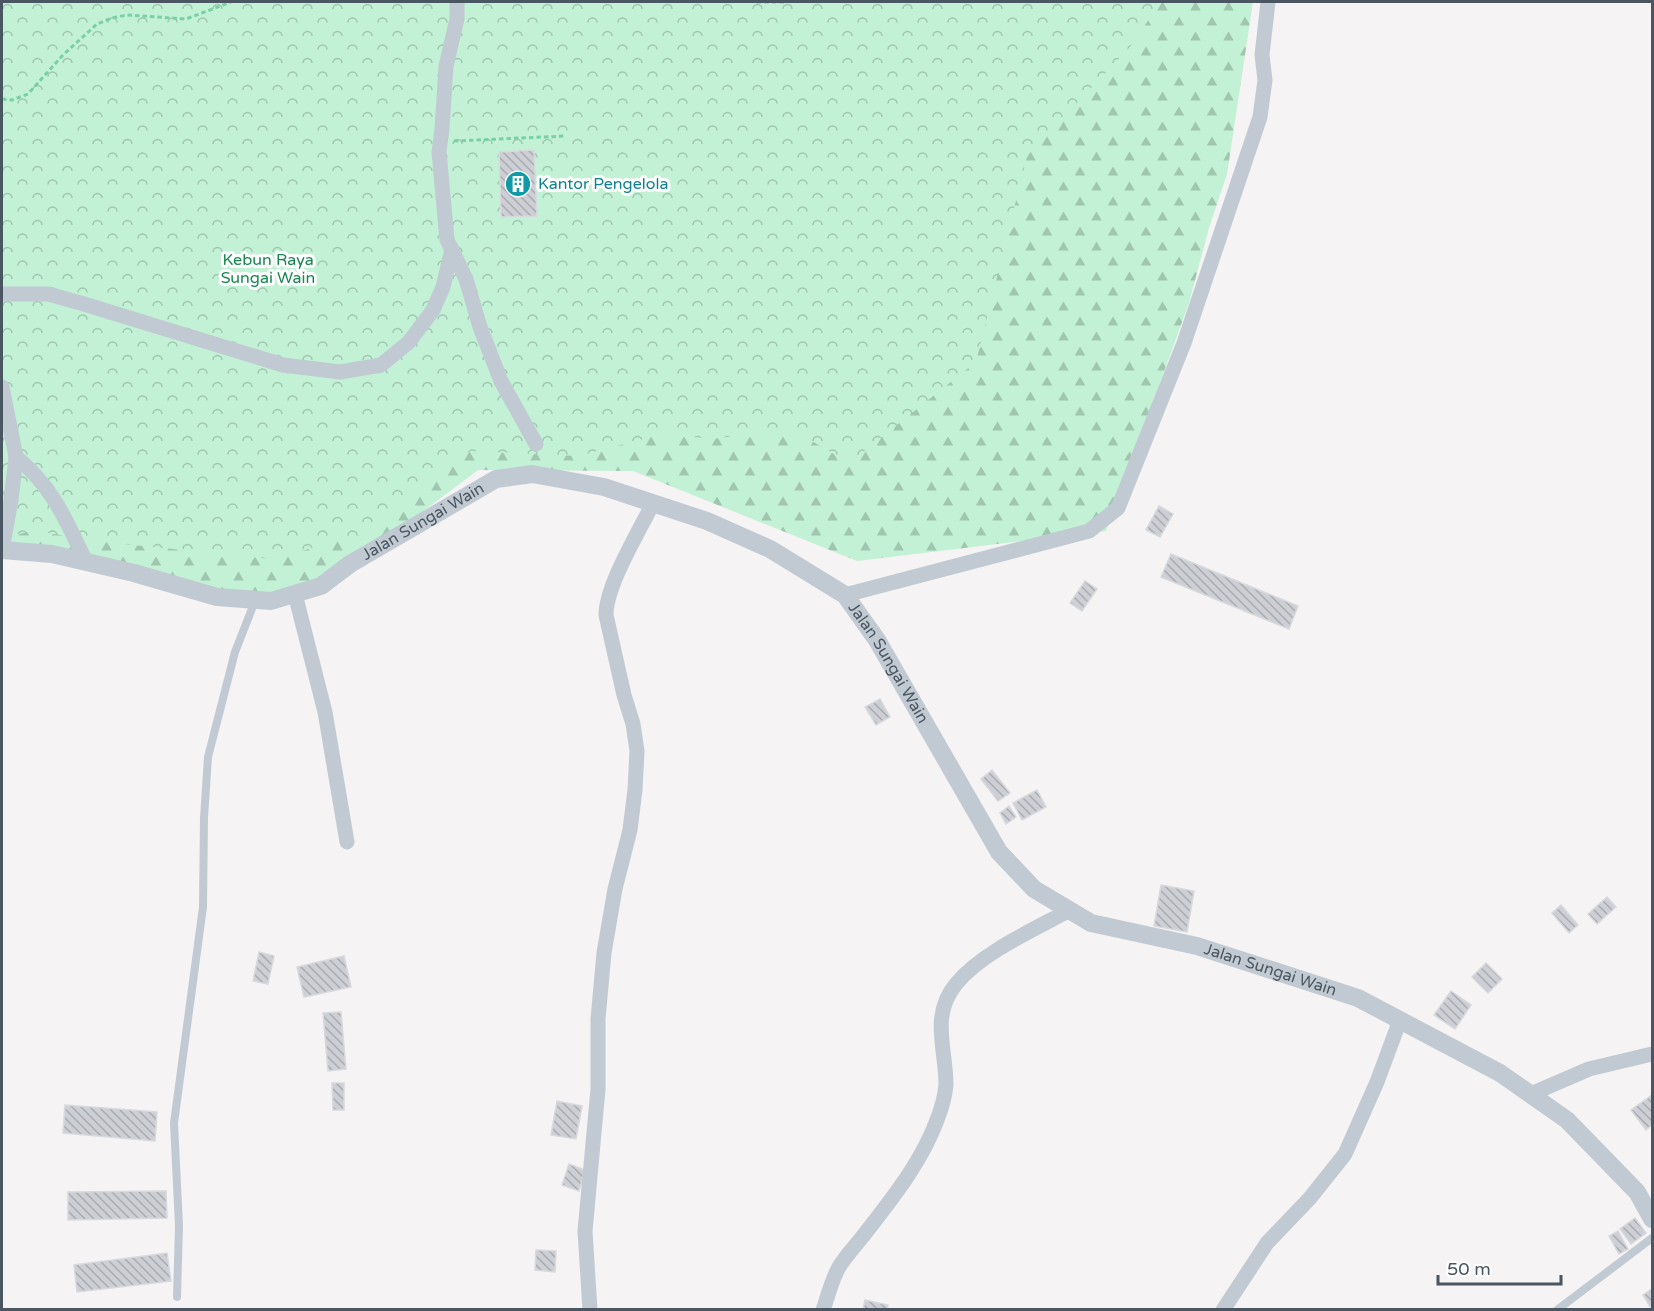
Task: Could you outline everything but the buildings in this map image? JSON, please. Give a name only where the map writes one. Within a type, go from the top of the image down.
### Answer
[{"type":"street","points":[[457,2],[457,19],[446,66],[439,152],[447,240],[466,279],[480,327],[501,381],[536,444]]},
{"type":"street","points":[[845,595],[1089,531],[1118,508],[1184,343],[1260,117],[1265,80],[1262,55],[1268,2]]},
{"type":"street","points":[[2,294],[48,294],[283,365],[340,372],[381,365],[409,342],[434,310],[443,287],[452,249]]},
{"type":"street","points":[[2,387],[16,457],[2,550]]},
{"type":"street","points":[[16,457],[33,471],[60,506],[86,562]]},
{"type":"street","name":"Jalan Sungai Wain","points":[[2,550],[52,554],[134,573],[217,597],[271,601],[321,586],[350,564],[496,479],[532,474],[604,487],[707,520],[770,549],[845,595],[877,640],[999,852],[1034,889],[1091,923],[1197,946],[1358,998],[1500,1073],[1567,1120],[1637,1192],[1653,1219]]},
{"type":"street","points":[[590,1310],[585,1231],[598,1089],[598,1019],[606,942],[615,889],[630,830],[637,751],[606,607],[611,588],[653,503]]},
{"type":"street","points":[[295,594],[325,712],[347,842]]},
{"type":"street","points":[[823,1310],[839,1268],[898,1191],[924,1149],[938,1119],[946,1086],[940,1033],[947,997],[971,969],[1012,942],[1070,910]]},
{"type":"street","points":[[1223,1310],[1267,1243],[1310,1198],[1345,1154],[1377,1082],[1400,1020]]},
{"type":"street","points":[[1531,1095],[1589,1069],[1653,1054]]},
{"type":"lane","points":[[177,1297],[179,1226],[174,1124],[203,907],[204,818],[208,757],[235,651],[256,600]]},
{"type":"lane","points":[[1557,1310],[1653,1238]]},
{"type":"path","points":[[2,99],[12,100],[27,94],[63,55],[97,24],[127,15],[186,19],[231,2]]},
{"type":"path","points":[[757,2],[784,2]]},
{"type":"path","points":[[441,141],[566,136]]},
{"type":"green space","name":"Kebun Raya Sungai Wain","points":[[2,2],[1253,2],[1227,174],[1209,228],[1189,303],[1106,531],[857,561],[633,471],[478,470],[320,589],[252,601],[167,578],[2,555]]},
{"type":"green space","name":"Kebun Raya Sungai Wain","points":[[2,2],[1161,2],[1129,48],[1027,156],[976,362],[849,463],[790,428],[713,439],[662,434],[578,456],[470,451],[364,534],[271,559],[104,542],[35,531],[2,537]]},
{"type":"place","name":"Kantor Pengelola","points":[[518,184]]}]
